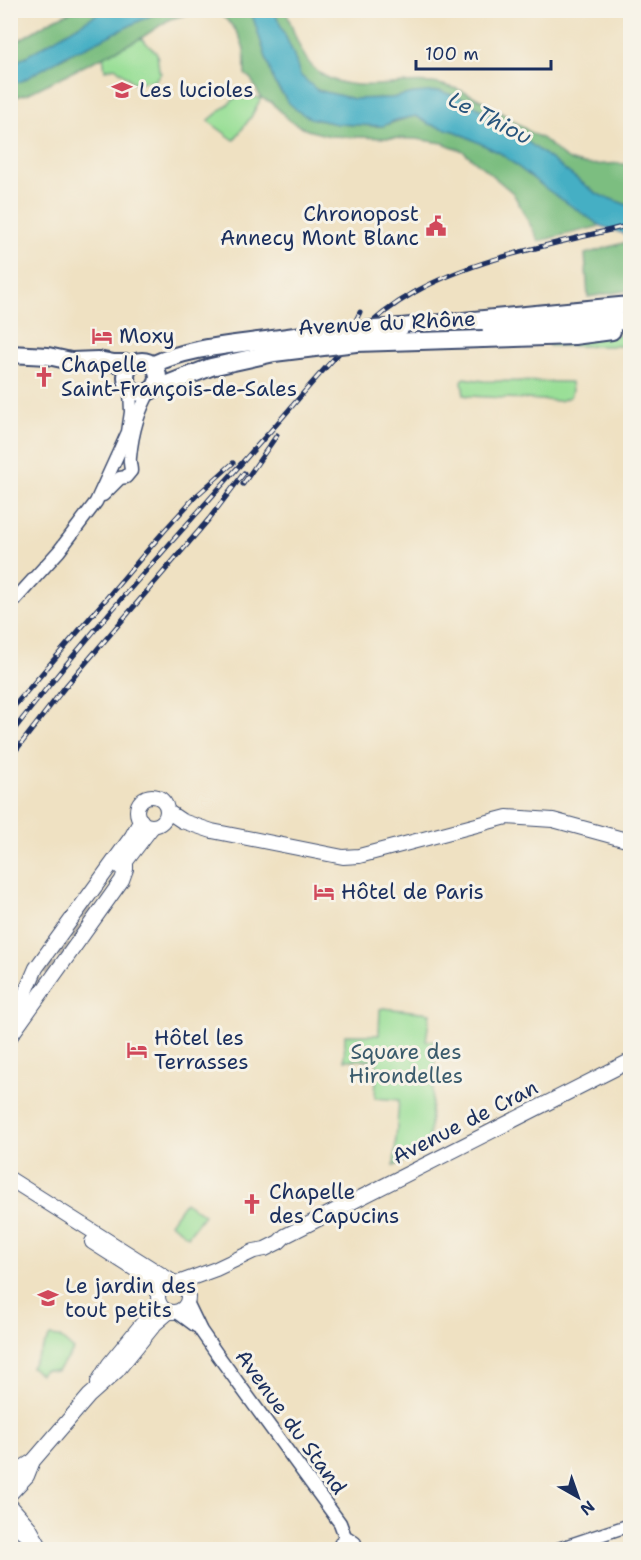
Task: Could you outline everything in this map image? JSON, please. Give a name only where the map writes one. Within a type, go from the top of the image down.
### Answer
[{"type":"main road","points":[[401,327],[630,305]]},
{"type":"main road","name":"Avenue du Rhône","points":[[151,391],[310,334],[401,327],[630,321]]},
{"type":"main road","name":"Avenue du Rhône","points":[[152,364],[198,351],[274,346],[545,338],[630,330]]},
{"type":"main road","points":[[10,354],[48,356],[76,361],[112,374],[140,394],[151,391],[158,379],[157,371],[152,364],[143,361],[114,363],[98,360],[76,361],[47,365],[10,363]]},
{"type":"main road","points":[[128,386],[126,371],[133,363]]},
{"type":"main road","points":[[10,1022],[38,965],[132,836],[151,823],[166,818],[167,811],[163,800],[148,797],[142,801],[138,807],[138,815],[151,823],[191,831],[212,831]]},
{"type":"main road","points":[[167,811],[182,821],[212,831],[348,857],[507,817],[553,820],[630,841]]},
{"type":"main road","points":[[93,906],[151,823]]},
{"type":"main road","points":[[10,1037],[122,880],[126,861]]},
{"type":"main road","points":[[10,1008],[30,963],[84,888],[97,882]]},
{"type":"main road","name":"Avenue de Cran","points":[[216,1269],[194,1288],[183,1309],[166,1304],[166,1284],[216,1269],[254,1251],[261,1243],[276,1236],[285,1236],[630,1061]]},
{"type":"main road","points":[[10,1179],[184,1287],[187,1299]]},
{"type":"main road","points":[[10,1188],[150,1280],[166,1304],[155,1324],[117,1371],[89,1396],[33,1461],[10,1479]]},
{"type":"main road","points":[[10,1494],[27,1476],[33,1461]]},
{"type":"main road","points":[[10,1505],[29,1527],[39,1546]]},
{"type":"main road","points":[[10,1521],[39,1546]]},
{"type":"street","points":[[116,475],[112,464],[129,427],[131,407],[128,386]]},
{"type":"street","points":[[116,475],[126,477],[131,471],[129,461],[141,409],[151,391]]},
{"type":"street","points":[[116,459],[123,458],[129,461]]},
{"type":"street","points":[[10,605],[59,551],[116,475]]},
{"type":"street","name":"Avenue du Stand","points":[[187,1299],[201,1331]]},
{"type":"street","name":"Avenue du Stand","points":[[166,1304],[190,1320],[201,1331],[340,1523],[343,1544],[353,1541],[356,1550]]},
{"type":"street","points":[[555,1550],[630,1526]]},
{"type":"green space","points":[[73,11],[104,11],[15,63],[11,62],[11,45],[54,19]]},
{"type":"green space","points":[[160,11],[200,11],[170,19],[141,38],[27,94],[11,98],[10,83]]},
{"type":"green space","points":[[208,11],[251,11],[274,82],[299,111],[331,123],[375,126],[416,116],[429,124],[457,132],[500,153],[548,190],[601,226],[539,241],[513,193],[463,151],[443,143],[416,139],[330,136],[307,130],[290,121],[271,102],[261,98],[251,79],[245,74],[244,49],[234,29],[220,15]]},
{"type":"green space","points":[[274,11],[286,11],[303,54],[321,74],[335,81],[365,85],[428,83],[455,88],[487,103],[543,139],[572,161],[587,164],[630,165],[630,206],[597,194],[500,121],[463,99],[414,93],[392,98],[354,99],[317,90],[300,76],[293,53]]},
{"type":"green space","points":[[141,38],[157,53],[161,73],[154,81],[133,82],[115,67],[105,70],[103,55]]},
{"type":"green space","points":[[239,95],[261,98],[251,117],[234,140],[208,121]]},
{"type":"green space","points":[[630,241],[630,290],[588,297],[585,254]]},
{"type":"green space","points":[[630,334],[630,346],[549,346],[549,341]]},
{"type":"green space","points":[[464,378],[484,381],[571,382],[572,391],[570,397],[560,401],[469,396],[464,395],[462,381]]},
{"type":"green space","name":"Square des Hirondelles","points":[[380,1009],[430,1013],[426,1041],[437,1041],[428,1150],[394,1166],[399,1100],[375,1098],[377,1060],[344,1060],[345,1035],[379,1035]]},
{"type":"green space","points":[[185,1202],[204,1215],[188,1236],[170,1223]]},
{"type":"green space","points":[[50,1336],[59,1337],[74,1350],[57,1371],[44,1370],[40,1374],[31,1367]]},
{"type":"water","points":[[104,10],[160,11],[70,53],[22,81],[11,83],[11,62],[15,63]]},
{"type":"water","name":"Le Thiou","points":[[251,11],[274,11],[300,75],[317,90],[354,99],[392,98],[440,91],[463,99],[500,121],[597,194],[630,206],[630,236],[601,226],[548,190],[500,153],[457,132],[429,124],[416,116],[396,120],[383,126],[337,124],[310,118],[299,112],[289,103],[274,82]]},
{"type":"tunnel","points":[[24,1006],[93,906]]},
{"type":"railway","points":[[10,735],[103,620],[335,358],[372,322],[415,292],[465,269],[520,252],[630,225]]},
{"type":"railway","points":[[347,339],[360,312]]},
{"type":"railway","points":[[243,484],[277,435]]},
{"type":"railway","points":[[10,711],[165,530],[195,497],[233,463]]},
{"type":"railway","points":[[10,758],[65,687],[209,519],[244,473]]},
{"type":"place","name":"Les lucioles","points":[[122,90]]},
{"type":"place","name":"Chronopost Annecy Mont Blanc","points":[[436,226]]},
{"type":"place","name":"Moxy","points":[[102,336]]},
{"type":"place","name":"Chapelle Saint-François-de-Sales","points":[[44,377]]},
{"type":"place","name":"Hôtel de Paris","points":[[324,892]]},
{"type":"place","name":"Hôtel les Terrasses","points":[[137,1050]]},
{"type":"place","name":"Chapelle des Capucins","points":[[252,1204]]},
{"type":"place","name":"Le jardin des tout petits","points":[[48,1298]]}]
